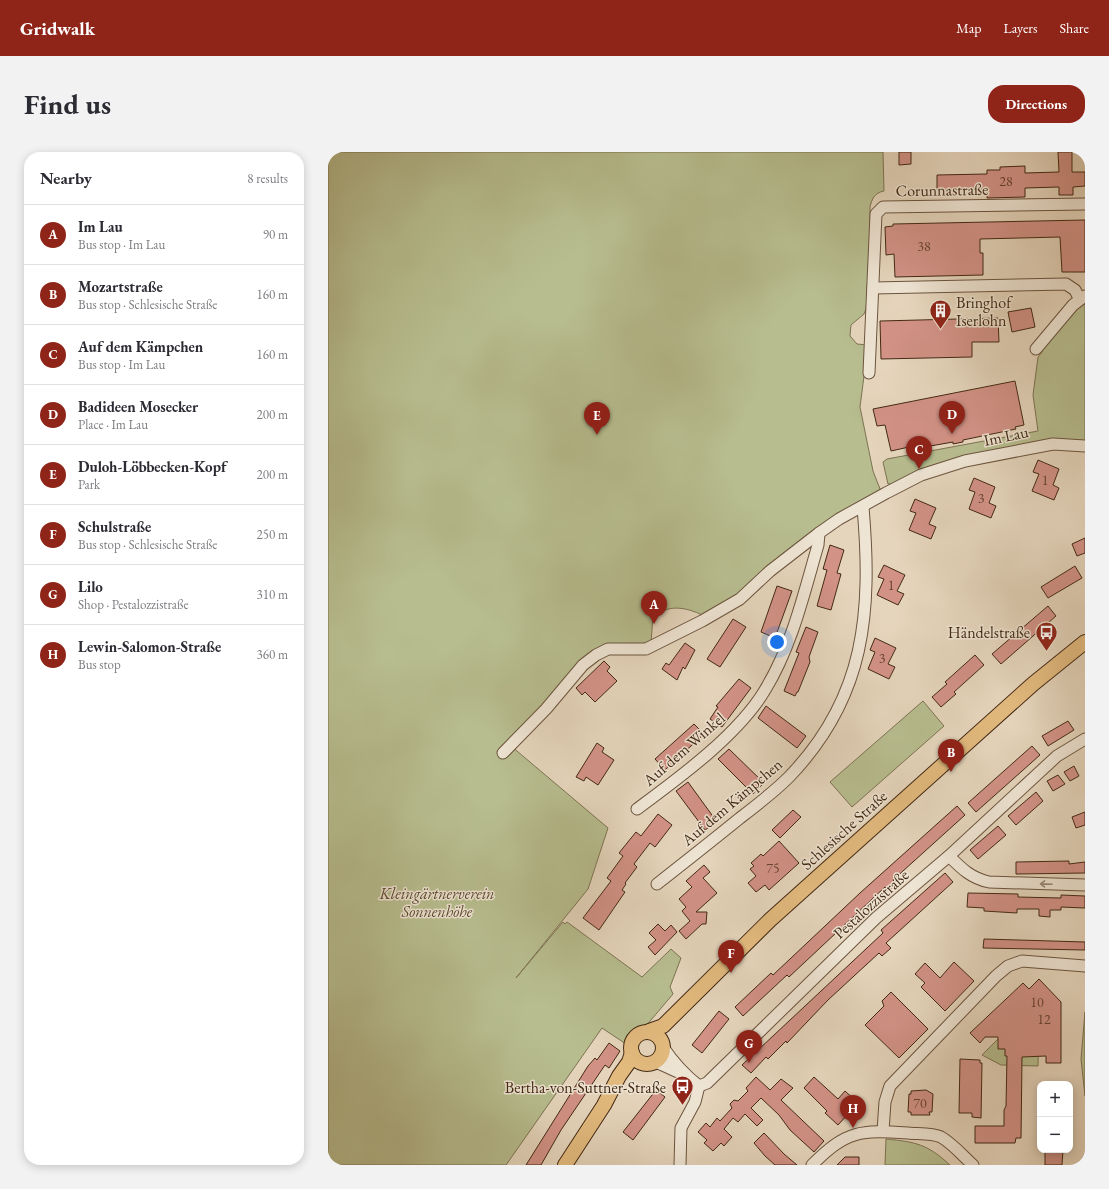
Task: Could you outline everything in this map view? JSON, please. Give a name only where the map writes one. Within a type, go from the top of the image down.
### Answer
[{"type":"main road","name":"Schlesische Straße","points":[[1033,684],[1085,632]]},
{"type":"main road","name":"Schlesische Straße","points":[[649,1031],[663,1026],[683,1008],[738,950],[770,920],[1033,684],[1085,642]]},
{"type":"main road","name":"Schlesische Straße","points":[[663,1044],[683,1008]]},
{"type":"main road","points":[[604,1105],[635,1068],[649,1063],[660,1058],[663,1044],[654,1033],[649,1031],[643,1032],[634,1038],[630,1048],[638,1061],[649,1063]]},
{"type":"main road","points":[[565,1165],[604,1105],[619,1076],[629,1062],[632,1053]]},
{"type":"street","name":"Corunnastraße","points":[[870,373],[876,214],[883,207],[1085,204]]},
{"type":"street","points":[[873,288],[1066,284],[1082,297],[1036,349]]},
{"type":"street","name":"Im Lau","points":[[503,753],[546,710],[584,665],[596,655],[608,649],[646,649],[702,621],[740,599],[770,571],[819,533],[862,506],[921,475],[965,461],[1053,444],[1085,446]]},
{"type":"street","name":"Auf dem Kämpchen","points":[[658,884],[769,796],[790,777],[830,725],[852,676],[859,653],[865,619],[867,587],[862,506]]},
{"type":"street","name":"Auf dem Winkel","points":[[637,809],[717,745],[765,691],[778,666],[792,632],[818,545],[819,533]]},
{"type":"street","name":"Pestalozzistraße","points":[[699,1086],[708,1083],[876,918],[949,856],[1057,756],[1085,739]]},
{"type":"street","points":[[949,856],[967,873],[976,879],[989,882],[1085,885]]},
{"type":"street","points":[[883,1132],[885,1102],[890,1086],[996,976],[1008,966],[1022,961],[1085,966]]},
{"type":"street","points":[[663,1044],[671,1058],[679,1065],[684,1074],[699,1086],[695,1102],[681,1128],[680,1165]]},
{"type":"street","points":[[649,1063],[665,1065],[675,1072],[684,1074]]},
{"type":"street","points":[[812,1165],[829,1148],[845,1138],[861,1133],[883,1132],[940,1137],[950,1143],[974,1165]]},
{"type":"green space","name":"Kleingärtnerverein Sonnenhöhe","points":[[328,152],[883,152],[884,191],[878,193],[874,197],[870,207],[870,273],[866,309],[864,314],[851,325],[850,336],[857,344],[868,345],[860,407],[873,471],[882,494],[738,599],[707,617],[686,609],[667,609],[653,616],[651,643],[602,646],[591,652],[511,746],[608,828],[588,889],[516,978],[563,922],[565,924],[567,922],[642,977],[671,949],[681,958],[670,987],[673,994],[629,1046],[602,1028],[506,1165],[328,1165]]},
{"type":"green space","points":[[1085,299],[1085,444],[1053,441],[888,484],[883,462],[887,459],[1038,431],[1033,395],[1038,357],[1042,352],[1043,347]]},
{"type":"green space","points":[[923,701],[944,726],[852,807],[830,782]]},
{"type":"green space","points":[[1032,1005],[1039,1013],[1038,1066],[1001,1065],[982,1055]]},
{"type":"green space","points":[[1085,1012],[1085,1096],[1081,1059]]},
{"type":"green space","points":[[886,1139],[905,1141],[921,1145],[935,1152],[950,1165],[885,1165]]},
{"type":"building","points":[[899,152],[911,152],[911,164],[899,165]]},
{"type":"building","points":[[1058,152],[1072,152],[1072,172],[1085,172],[1085,186],[1073,187],[1073,195],[1059,195],[1059,187],[1025,188],[1025,197],[987,198],[987,189],[937,190],[937,175],[987,174],[987,170],[1000,170],[1000,167],[1025,166],[1025,173],[1059,172]]},
{"type":"building","points":[[1085,220],[1085,272],[1062,272],[1060,237],[980,239],[980,253],[983,253],[983,275],[895,277],[894,254],[886,255],[885,227],[893,226],[893,224]]},
{"type":"building","points":[[1031,308],[1035,327],[1012,332],[1008,312]]},
{"type":"building","name":"Bringhof Iserlohn","points":[[998,318],[999,342],[972,342],[972,357],[881,359],[880,321]]},
{"type":"building","points":[[1015,381],[1024,425],[1015,427],[1016,429],[963,440],[963,442],[953,444],[953,442],[919,448],[918,445],[891,451],[885,425],[877,426],[873,409]]},
{"type":"building","points":[[1038,460],[1059,469],[1053,485],[1059,488],[1054,500],[1032,491],[1039,474],[1033,472]]},
{"type":"building","points":[[974,478],[995,487],[989,503],[996,506],[991,518],[969,509],[975,492],[969,490]]},
{"type":"building","points":[[915,499],[936,508],[929,524],[936,527],[931,539],[909,530],[916,513],[910,511]]},
{"type":"building","points":[[1085,538],[1085,553],[1077,556],[1072,544]]},
{"type":"building","points":[[830,545],[844,550],[837,573],[841,574],[831,610],[817,606],[827,570],[823,569]]},
{"type":"building","points":[[884,565],[905,575],[897,591],[904,594],[898,605],[877,595],[884,579],[878,577]]},
{"type":"building","points":[[1075,566],[1082,578],[1048,598],[1041,587]]},
{"type":"building","points":[[777,586],[792,591],[775,638],[761,632]]},
{"type":"building","points":[[1048,606],[1056,616],[1001,664],[992,654]]},
{"type":"building","points":[[733,619],[746,627],[720,667],[707,659]]},
{"type":"building","points":[[806,627],[818,632],[809,657],[810,662],[795,696],[784,691],[799,653],[796,652]]},
{"type":"building","points":[[875,638],[896,648],[888,664],[895,667],[889,679],[868,669],[875,652],[870,650]]},
{"type":"building","points":[[685,643],[695,650],[685,669],[683,667],[677,680],[662,669],[666,663],[669,665]]},
{"type":"building","points":[[975,655],[984,665],[954,692],[956,694],[941,707],[932,697],[947,684],[945,682]]},
{"type":"building","points":[[604,661],[610,667],[607,671],[617,681],[595,702],[585,692],[582,695],[576,688]]},
{"type":"building","points":[[739,679],[751,688],[722,727],[710,719],[718,707],[716,706]]},
{"type":"building","points":[[766,706],[806,736],[797,748],[758,718]]},
{"type":"building","points":[[1068,721],[1074,730],[1048,746],[1042,736]]},
{"type":"building","points":[[694,724],[704,734],[665,770],[655,759]]},
{"type":"building","points":[[597,743],[604,748],[602,752],[614,760],[598,785],[586,777],[584,781],[576,777]]},
{"type":"building","points":[[1032,746],[1040,755],[976,812],[968,803]]},
{"type":"building","points":[[729,749],[764,783],[753,794],[718,759]]},
{"type":"building","points":[[1074,766],[1079,776],[1070,781],[1064,772]]},
{"type":"building","points":[[1058,775],[1065,784],[1053,791],[1047,781]]},
{"type":"building","points":[[688,782],[717,822],[705,830],[676,791]]},
{"type":"building","points":[[1036,792],[1043,801],[1016,825],[1008,816]]},
{"type":"building","points":[[957,806],[965,815],[893,880],[896,884],[888,891],[885,887],[789,977],[787,975],[743,1016],[735,1007],[771,973],[773,975],[860,893]]},
{"type":"building","points":[[793,810],[801,817],[780,838],[772,830]]},
{"type":"building","points":[[1085,812],[1085,825],[1076,828],[1072,817]]},
{"type":"building","points":[[658,814],[672,825],[655,847],[650,843],[634,864],[637,867],[625,883],[626,884],[622,890],[625,892],[599,930],[583,918],[611,881],[607,878],[623,856],[619,853],[636,832],[641,836]]},
{"type":"building","points":[[998,826],[1006,835],[978,859],[970,850]]},
{"type":"building","points":[[779,841],[799,863],[769,890],[765,885],[756,892],[748,883],[756,876],[750,869],[754,866],[751,863],[761,854],[763,856]]},
{"type":"building","points":[[1069,861],[1069,864],[1085,862],[1085,873],[1016,874],[1016,862]]},
{"type":"building","points":[[704,865],[710,872],[703,878],[717,893],[696,912],[707,912],[706,924],[702,924],[686,939],[679,931],[690,921],[682,911],[686,907],[679,899],[692,887],[686,881]]},
{"type":"building","points":[[945,873],[953,882],[886,943],[891,948],[882,956],[879,953],[828,1000],[787,1043],[786,1041],[768,1059],[766,1057],[751,1073],[742,1065],[883,933],[881,930]]},
{"type":"building","points":[[968,893],[1018,894],[1018,897],[1061,898],[1061,895],[1085,896],[1085,908],[1061,907],[1061,910],[1050,910],[1050,917],[1039,916],[1039,909],[1017,909],[1017,913],[984,911],[984,908],[967,907]]},
{"type":"building","points":[[658,924],[665,931],[671,925],[677,932],[655,955],[648,947],[656,940],[649,933]]},
{"type":"building","points":[[984,939],[1085,942],[1085,950],[983,948]]},
{"type":"building","points":[[954,962],[974,981],[945,1011],[921,987],[925,983],[915,974],[925,963],[940,978]]},
{"type":"building","points":[[1039,979],[1061,1002],[1061,1063],[1046,1063],[1046,1056],[1022,1057],[1021,1138],[1016,1138],[1015,1143],[975,1143],[975,1126],[1004,1126],[1007,1056],[1005,1056],[1005,1049],[998,1049],[998,1037],[985,1037],[980,1043],[970,1033],[1023,983],[1029,989]]},
{"type":"building","points":[[891,992],[928,1029],[899,1058],[865,1025],[884,1006],[882,1001]]},
{"type":"building","points":[[719,1011],[729,1019],[702,1053],[692,1045]]},
{"type":"building","points":[[609,1043],[620,1051],[609,1068],[605,1065],[561,1130],[541,1165],[526,1165],[588,1066],[595,1058],[597,1060]]},
{"type":"building","points":[[960,1059],[980,1060],[980,1063],[982,1063],[981,1118],[972,1117],[972,1113],[959,1113]]},
{"type":"building","points":[[756,1077],[770,1090],[781,1079],[793,1088],[781,1100],[824,1141],[814,1152],[790,1130],[779,1115],[761,1098],[751,1108],[763,1120],[757,1126],[745,1114],[738,1122],[733,1118],[724,1129],[732,1137],[724,1146],[721,1143],[713,1151],[704,1143],[707,1140],[698,1132],[706,1123],[710,1127],[717,1118],[720,1121],[732,1108],[730,1104],[734,1100],[738,1101],[748,1091],[746,1088]]},
{"type":"building","points":[[814,1077],[838,1099],[845,1091],[858,1103],[838,1125],[825,1113],[827,1111],[804,1088]]},
{"type":"building","points":[[656,1090],[665,1097],[633,1140],[623,1132]]},
{"type":"building","points":[[926,1090],[933,1094],[932,1112],[929,1112],[930,1115],[911,1115],[911,1112],[908,1112],[909,1094],[911,1094],[911,1091]]},
{"type":"building","points":[[764,1133],[797,1165],[775,1165],[765,1156],[754,1143]]},
{"type":"building","points":[[1045,1153],[1063,1153],[1062,1165],[1045,1165]]},
{"type":"building","points":[[845,1157],[859,1157],[859,1165],[837,1165]]},
{"type":"place","name":"Bringhof Iserlohn","points":[[940,330]]},
{"type":"place","name":"Badideen Mosecker","points":[[952,434]]},
{"type":"place","name":"Duloh-Löbbecken-Kopf","points":[[597,435]]},
{"type":"place","name":"Auf dem Kämpchen","points":[[919,469]]},
{"type":"place","name":"Im Lau","points":[[654,624]]},
{"type":"place","name":"Händelstraße","points":[[1046,652]]},
{"type":"place","name":"Mozartstraße","points":[[951,772]]},
{"type":"place","name":"Schulstraße","points":[[731,973]]},
{"type":"place","name":"Lilo","points":[[749,1063]]},
{"type":"place","name":"Bertha-von-Suttner-Straße","points":[[682,1106]]},
{"type":"place","name":"Lewin-Salomon-Straße","points":[[853,1128]]}]
